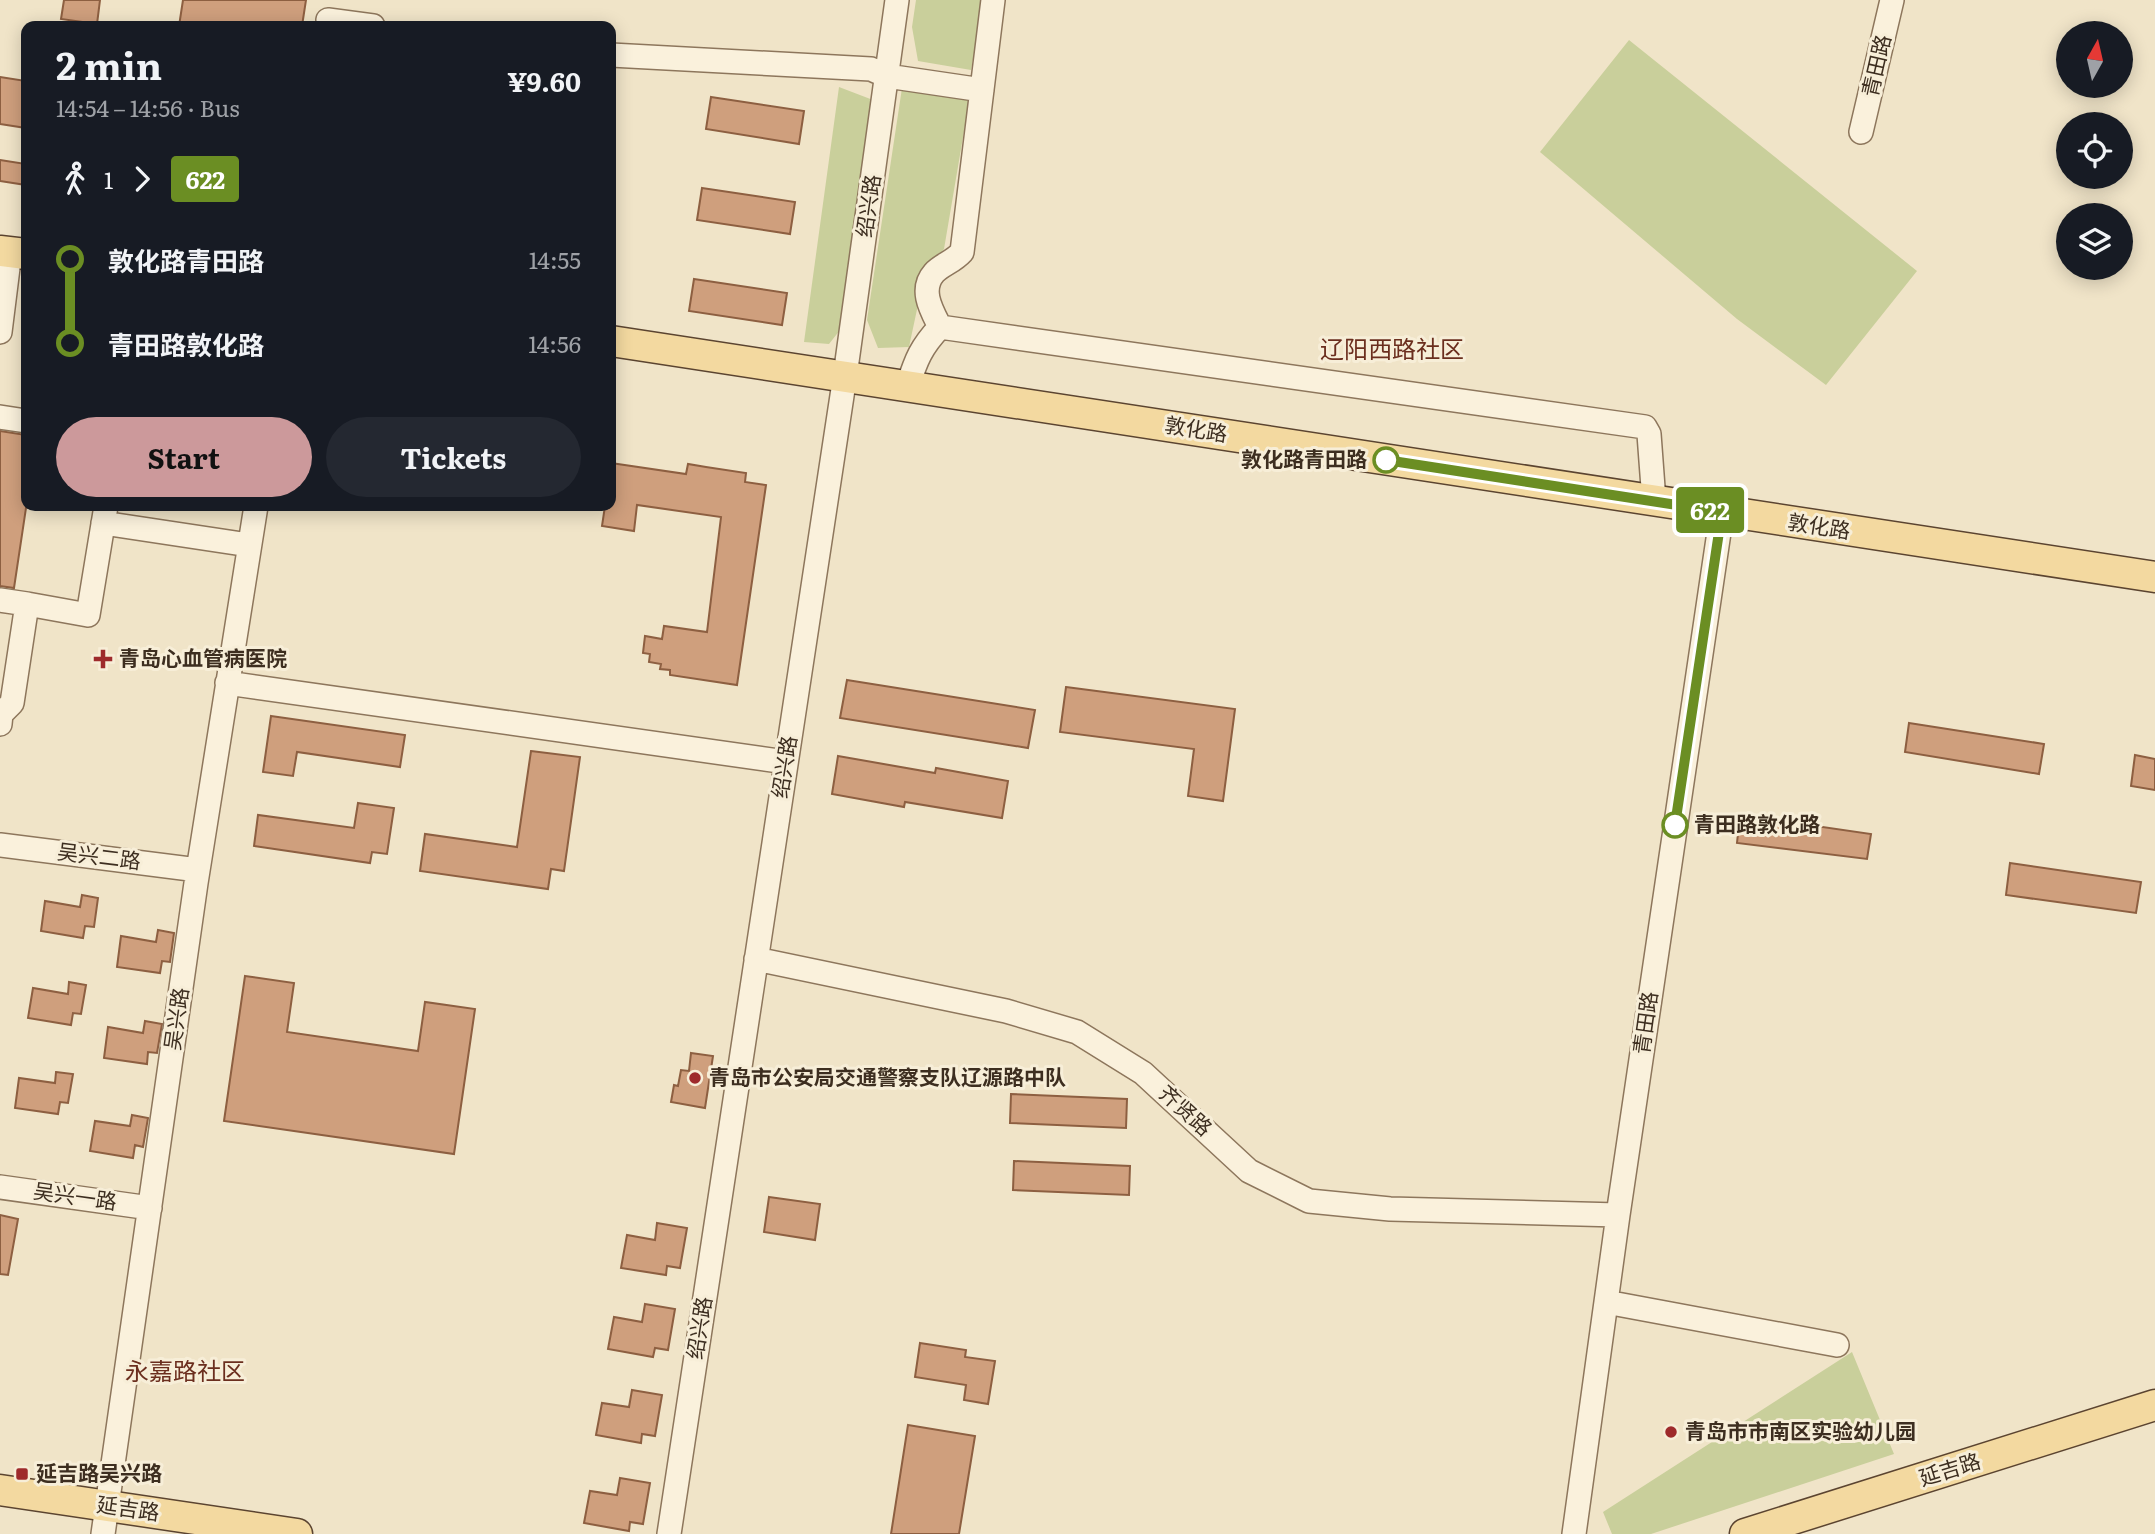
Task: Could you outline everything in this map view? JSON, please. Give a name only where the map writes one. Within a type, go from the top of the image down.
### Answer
[{"type":"main road","name":"敦化路","points":[[616,342],[2155,577]]},
{"type":"main road","name":"延吉路","points":[[1745,1534],[2155,1405]]},
{"type":"main road","name":"延吉路","points":[[0,1490],[105,1520],[297,1534]]},
{"type":"street","name":"绍兴路","points":[[669,1534],[845,376],[897,0]]},
{"type":"street","points":[[940,327],[930,308],[927,285],[936,271],[962,252],[993,0]]},
{"type":"street","name":"青田路","points":[[1861,132],[1892,0]]},
{"type":"street","points":[[328,16],[350,21]]},
{"type":"street","points":[[616,55],[871,69],[887,76],[982,90]]},
{"type":"street","points":[[0,332],[12,252]]},
{"type":"street","points":[[908,386],[917,355],[940,327]]},
{"type":"street","points":[[940,327],[1645,427],[1649,434],[1654,502]]},
{"type":"street","points":[[0,417],[21,420]]},
{"type":"street","name":"吴兴路","points":[[105,1520],[198,870],[255,511]]},
{"type":"street","name":"青田路","points":[[1574,1534],[1618,1215],[1722,512]]},
{"type":"street","points":[[0,600],[88,615],[104,515],[249,545]]},
{"type":"street","points":[[0,724],[1,715],[12,703],[27,604]]},
{"type":"street","points":[[227,683],[786,762]]},
{"type":"street","name":"吴兴二路","points":[[0,845],[198,870]]},
{"type":"street","name":"齐贤路","points":[[756,959],[1006,1011],[1077,1032],[1143,1073],[1248,1171],[1309,1201],[1390,1209],[1618,1215]]},
{"type":"street","name":"吴兴一路","points":[[0,1187],[150,1208]]},
{"type":"street","points":[[1606,1302],[1837,1345]]},
{"type":"green space","points":[[916,0],[984,0],[971,70],[918,61],[912,27]]},
{"type":"green space","points":[[1629,40],[1917,271],[1826,385],[1737,319],[1540,152]]},
{"type":"green space","points":[[839,87],[873,100],[844,325],[829,344],[804,342]]},
{"type":"green space","points":[[902,88],[970,96],[944,249],[925,272],[909,347],[878,348],[867,320]]},
{"type":"green space","points":[[1852,1352],[1894,1454],[1651,1534],[1612,1534],[1603,1512]]},
{"type":"building","points":[[64,0],[100,0],[97,21],[61,19]]},
{"type":"building","points":[[183,0],[306,0],[303,21],[180,21]]},
{"type":"building","points":[[0,77],[21,80],[21,127],[0,124]]},
{"type":"building","points":[[711,97],[804,111],[799,144],[706,129]]},
{"type":"building","points":[[0,160],[21,163],[21,184],[0,181]]},
{"type":"building","points":[[702,188],[795,202],[790,234],[697,220]]},
{"type":"building","points":[[694,279],[787,293],[782,325],[689,311]]},
{"type":"building","points":[[0,431],[21,434],[21,511],[26,511],[14,588],[0,586]]},
{"type":"building","points":[[616,464],[686,474],[688,464],[746,473],[745,482],[766,485],[737,685],[670,675],[670,670],[660,669],[661,664],[649,662],[650,654],[643,653],[645,636],[662,639],[664,626],[707,632],[721,517],[637,505],[634,531],[602,526],[604,511],[616,511]]},
{"type":"building","points":[[847,680],[1035,710],[1028,748],[840,718]]},
{"type":"building","points":[[1066,687],[1235,709],[1223,801],[1188,796],[1194,749],[1060,732]]},
{"type":"building","points":[[271,716],[405,735],[400,767],[297,752],[293,776],[263,772]]},
{"type":"building","points":[[1909,723],[2044,744],[2039,774],[1905,752]]},
{"type":"building","points":[[531,751],[580,757],[564,871],[551,869],[548,889],[420,871],[425,834],[517,847]]},
{"type":"building","points":[[2135,755],[2155,759],[2155,790],[2131,786]]},
{"type":"building","points":[[838,756],[935,773],[936,768],[1008,781],[1002,818],[905,802],[904,807],[832,794]]},
{"type":"building","points":[[358,803],[394,808],[387,854],[372,852],[370,863],[254,846],[258,815],[354,828]]},
{"type":"building","points":[[1740,815],[1871,834],[1867,859],[1737,843]]},
{"type":"building","points":[[2010,863],[2141,882],[2136,913],[2006,895]]},
{"type":"building","points":[[82,895],[98,898],[94,927],[85,926],[83,938],[41,931],[45,901],[80,907]]},
{"type":"building","points":[[158,930],[174,933],[170,962],[162,961],[160,973],[117,967],[121,936],[156,942]]},
{"type":"building","points":[[245,976],[294,983],[287,1032],[418,1051],[425,1002],[475,1009],[454,1154],[224,1121]]},
{"type":"building","points":[[69,982],[86,985],[81,1014],[73,1013],[71,1025],[28,1018],[33,988],[68,994]]},
{"type":"building","points":[[145,1021],[162,1024],[157,1053],[148,1052],[147,1064],[104,1058],[108,1027],[143,1033]]},
{"type":"building","name":"青岛市公安局交通警察支队辽源路中队","points":[[691,1053],[713,1056],[705,1108],[671,1102],[674,1085],[678,1086],[681,1070],[689,1071]]},
{"type":"building","points":[[56,1072],[73,1074],[68,1103],[60,1102],[58,1114],[15,1108],[19,1078],[55,1083]]},
{"type":"building","points":[[1011,1094],[1127,1099],[1126,1128],[1010,1123]]},
{"type":"building","points":[[132,1115],[148,1118],[143,1147],[135,1145],[133,1158],[90,1151],[95,1121],[130,1126]]},
{"type":"building","points":[[1014,1161],[1130,1166],[1129,1195],[1013,1190]]},
{"type":"building","points":[[769,1197],[820,1204],[815,1240],[764,1232]]},
{"type":"building","points":[[0,1215],[18,1219],[8,1275],[0,1274]]},
{"type":"building","points":[[657,1223],[687,1228],[680,1268],[667,1266],[666,1275],[621,1268],[627,1235],[655,1240]]},
{"type":"building","points":[[645,1304],[675,1309],[668,1350],[655,1348],[653,1357],[608,1349],[614,1317],[642,1322]]},
{"type":"building","points":[[920,1343],[966,1350],[965,1357],[995,1361],[988,1404],[964,1400],[966,1385],[915,1377]]},
{"type":"building","points":[[632,1390],[662,1395],[655,1436],[642,1434],[641,1443],[596,1435],[602,1403],[629,1407]]},
{"type":"building","points":[[908,1425],[975,1436],[959,1534],[891,1534]]},
{"type":"building","points":[[620,1478],[650,1483],[643,1524],[630,1522],[629,1531],[584,1523],[590,1491],[617,1495]]},
{"type":"bus line","name":"622","points":[[1386,460],[1722,512],[1675,825]]},
{"type":"place","name":"敦化路青田路","points":[[1386,460]]},
{"type":"place","name":"青岛心血管病医院","points":[[103,659]]},
{"type":"place","name":"青田路敦化路","points":[[1675,825]]},
{"type":"place","name":"青岛市公安局交通警察支队辽源路中队","points":[[695,1078]]},
{"type":"place","name":"青岛市市南区实验幼儿园","points":[[1671,1432]]},
{"type":"place","name":"延吉路吴兴路","points":[[22,1474]]},
{"type":"district","name":"辽阳西路社区","points":[[1392,350]]},
{"type":"district","name":"永嘉路社区","points":[[185,1372]]}]
